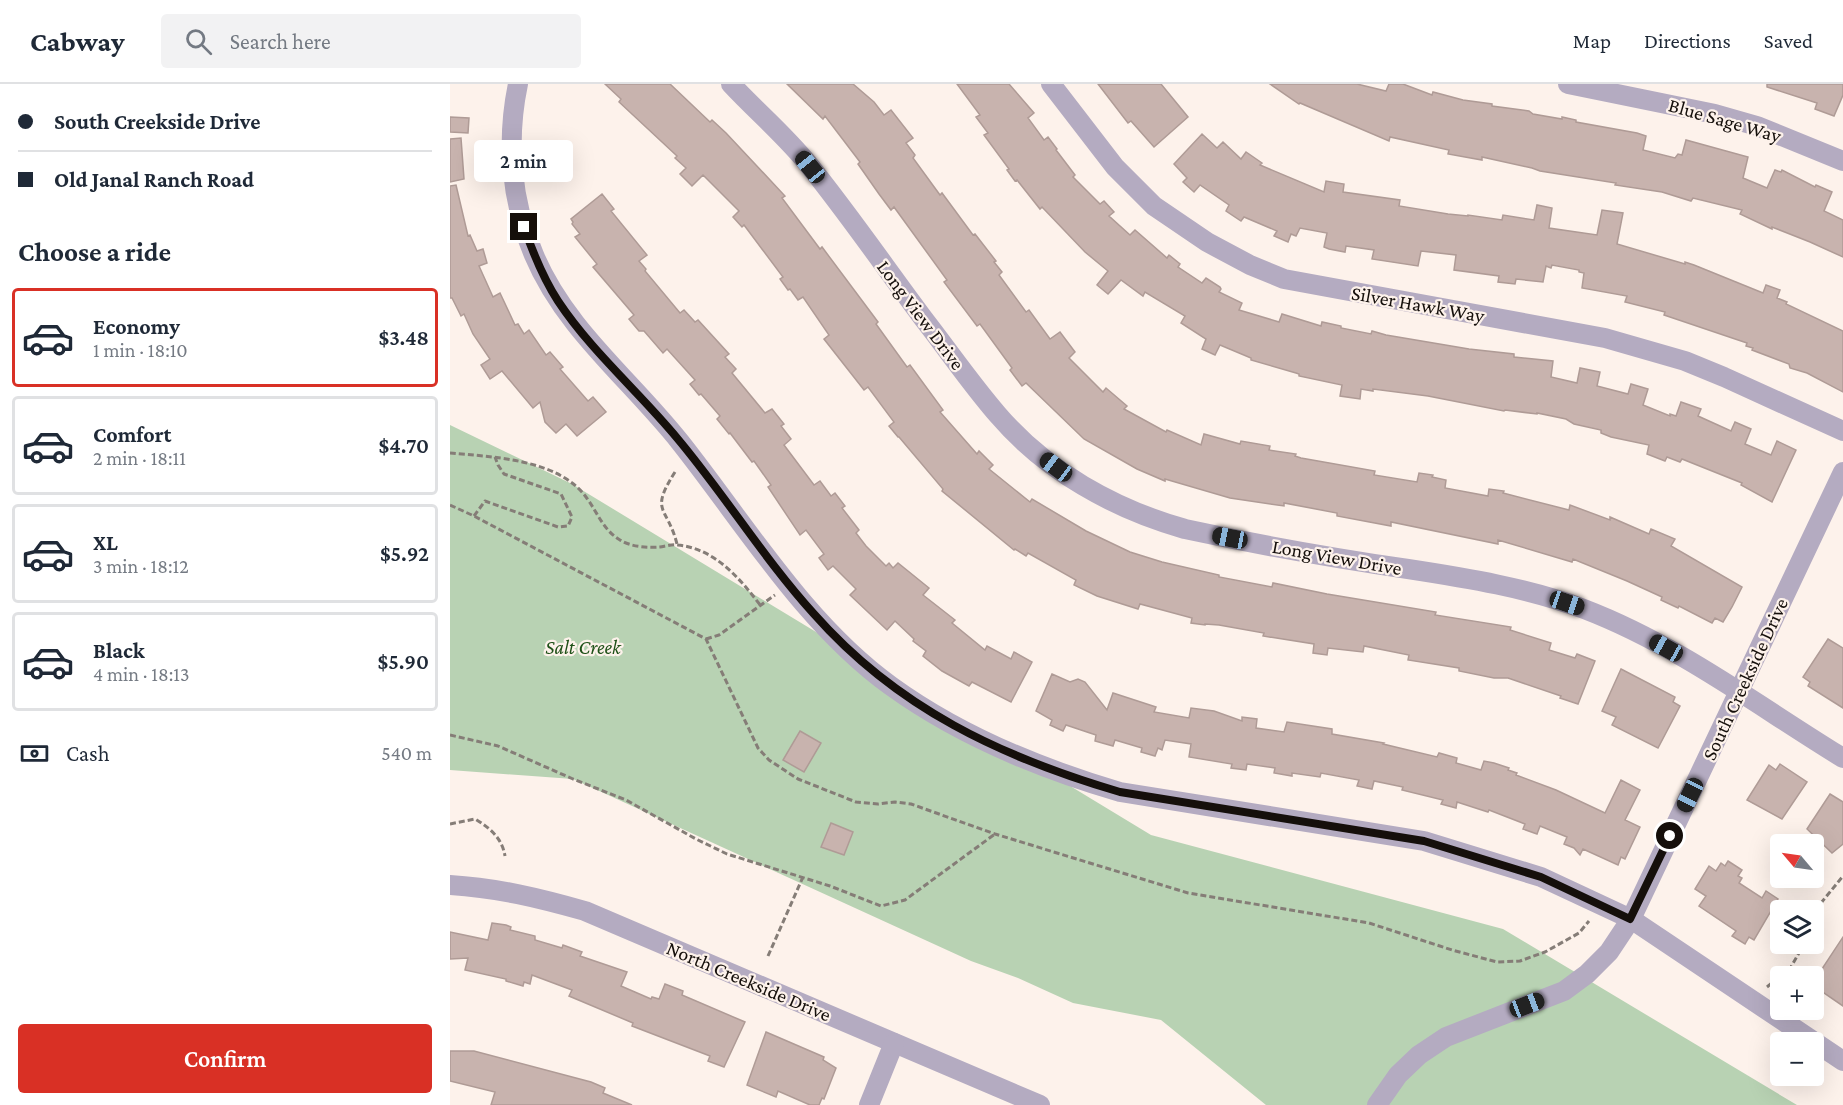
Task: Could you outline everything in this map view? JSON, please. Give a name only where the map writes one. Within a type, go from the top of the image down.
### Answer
[{"type":"street","points":[[518,84],[512,120],[513,172],[524,227],[545,278],[559,302],[581,332],[680,441],[814,615],[854,655],[890,685],[950,724],[1026,761],[1120,792],[1424,841],[1541,877],[1630,919],[1843,1061]]},
{"type":"street","name":"Long View Drive","points":[[731,84],[777,128],[810,167],[943,346],[999,417],[1035,451],[1095,493],[1152,520],[1185,529],[1476,580],[1552,598],[1624,626],[1740,691],[1843,758]]},
{"type":"street","name":"Silver Hawk Way","points":[[1051,84],[1115,167],[1154,206],[1170,219],[1250,265],[1294,281],[1605,338],[1650,350],[1724,377],[1843,431]]},
{"type":"street","name":"Blue Sage Way","points":[[1568,84],[1715,114],[1765,129],[1843,161]]},
{"type":"street","name":"South Creekside Drive","points":[[1630,919],[1843,472]]},
{"type":"street","name":"North Creekside Drive","points":[[450,885],[482,887],[534,896],[585,911],[1040,1105]]},
{"type":"street","points":[[1377,1105],[1398,1075],[1419,1055],[1446,1037],[1564,991],[1587,974],[1608,952],[1630,919]]},
{"type":"street","points":[[869,1105],[894,1043]]},
{"type":"path","points":[[450,453],[529,462],[572,484],[586,496],[608,531],[622,541],[637,546],[657,548],[677,545],[696,549],[732,570],[761,606]]},
{"type":"path","points":[[474,516],[485,501],[558,527],[568,526],[572,517],[561,494],[504,474],[495,457]]},
{"type":"path","points":[[675,472],[662,492],[660,505],[673,530],[677,545]]},
{"type":"path","points":[[450,505],[706,639],[758,748],[769,760],[798,779],[856,802],[905,803],[995,834],[1188,893],[1369,923],[1497,962],[1520,961],[1553,949],[1579,933],[1589,921]]},
{"type":"path","points":[[706,639],[719,635],[789,585]]},
{"type":"path","points":[[450,735],[505,749],[626,800],[727,854],[803,877],[880,906],[905,900],[995,834]]},
{"type":"path","points":[[450,824],[475,819],[493,830],[505,856]]},
{"type":"path","points":[[1823,900],[1843,876]]},
{"type":"path","points":[[768,956],[803,877]]},
{"type":"path","points":[[1755,1001],[1771,982],[1791,967],[1798,954]]},
{"type":"green space","name":"Salt Creek","points":[[450,425],[572,484],[1151,835],[1503,929],[1797,1105],[1266,1105],[1161,1020],[1073,1003],[1018,978],[971,961],[573,779],[450,770]]},
{"type":"building","points":[[605,84],[670,84],[710,122],[712,120],[726,133],[785,196],[782,198],[878,322],[876,324],[907,367],[910,365],[943,410],[940,412],[977,454],[979,451],[993,465],[989,469],[1030,502],[1032,499],[1086,531],[1130,552],[1219,575],[1219,577],[1272,587],[1273,583],[1436,612],[1435,615],[1511,627],[1510,630],[1551,643],[1549,650],[1575,658],[1577,654],[1595,661],[1578,704],[1508,678],[1494,678],[1459,671],[1459,668],[1408,660],[1409,655],[1364,646],[1363,652],[1328,648],[1327,655],[1313,653],[1314,644],[1263,636],[1264,633],[1219,625],[1191,623],[1192,618],[1140,604],[1138,609],[1097,596],[1074,585],[1076,580],[1028,553],[1026,556],[1014,550],[942,491],[943,489],[889,426],[894,422],[868,387],[864,390],[824,339],[829,335],[803,297],[798,300],[790,289],[788,290],[780,279],[783,277],[744,225],[742,227],[733,217],[739,211],[703,175],[692,186],[680,174],[686,168],[675,158],[677,156],[619,102],[621,99]]},
{"type":"building","points":[[787,84],[853,84],[874,102],[884,115],[891,110],[913,138],[906,143],[915,155],[913,158],[940,195],[942,193],[973,235],[975,234],[996,261],[994,262],[1002,272],[999,275],[1026,312],[1029,310],[1050,339],[1060,332],[1075,352],[1069,358],[1103,392],[1106,388],[1127,406],[1124,409],[1166,432],[1167,430],[1201,445],[1204,434],[1240,444],[1241,441],[1270,446],[1269,450],[1296,454],[1295,456],[1301,458],[1375,471],[1374,475],[1417,482],[1419,473],[1433,475],[1432,477],[1446,480],[1445,488],[1488,496],[1489,489],[1504,491],[1503,493],[1569,510],[1570,505],[1610,520],[1610,517],[1649,534],[1651,529],[1675,539],[1671,546],[1742,587],[1732,607],[1723,622],[1715,618],[1712,623],[1679,606],[1678,608],[1661,600],[1662,597],[1573,559],[1572,562],[1498,540],[1498,544],[1391,522],[1391,526],[1337,516],[1337,513],[1284,503],[1284,506],[1230,498],[1165,479],[1165,481],[1137,469],[1084,439],[1026,383],[1022,386],[1010,370],[1012,368],[980,324],[977,326],[944,282],[947,280],[894,207],[891,210],[879,194],[858,164],[860,162],[825,116],[823,119]]},
{"type":"building","points":[[957,84],[1009,84],[1034,113],[1028,118],[1044,140],[1048,137],[1075,175],[1073,177],[1100,204],[1104,201],[1114,212],[1109,216],[1130,235],[1135,230],[1167,258],[1169,255],[1180,264],[1178,267],[1202,283],[1206,278],[1220,287],[1219,292],[1242,303],[1239,310],[1279,322],[1282,314],[1321,326],[1322,322],[1371,334],[1372,331],[1469,349],[1514,354],[1514,357],[1553,361],[1551,377],[1577,383],[1580,368],[1600,372],[1597,386],[1628,394],[1631,384],[1648,389],[1643,405],[1670,416],[1670,414],[1676,416],[1681,402],[1701,409],[1698,416],[1731,431],[1735,422],[1751,429],[1745,444],[1771,455],[1777,441],[1796,450],[1772,502],[1741,485],[1742,483],[1682,459],[1680,462],[1667,457],[1665,461],[1647,454],[1649,445],[1611,437],[1601,433],[1601,430],[1574,424],[1566,419],[1373,389],[1373,391],[1361,389],[1360,399],[1340,396],[1342,385],[1299,376],[1296,373],[1251,360],[1251,358],[1220,345],[1215,355],[1202,349],[1206,339],[1181,323],[1185,316],[1145,292],[1143,296],[1121,280],[1108,294],[1097,285],[1108,271],[1085,252],[1042,207],[1040,209],[1017,180],[1015,181],[984,135],[988,133],[976,117],[980,115]]},
{"type":"building","points":[[1098,84],[1161,84],[1188,117],[1154,147],[1131,121],[1128,123]]},
{"type":"building","points":[[1270,84],[1357,84],[1386,91],[1389,84],[1403,84],[1432,95],[1433,92],[1463,100],[1492,104],[1492,106],[1529,111],[1533,114],[1562,119],[1562,117],[1576,120],[1576,122],[1637,133],[1646,136],[1643,150],[1675,158],[1678,154],[1682,155],[1686,140],[1748,157],[1743,178],[1767,188],[1775,170],[1781,172],[1782,170],[1815,187],[1816,185],[1832,192],[1824,211],[1843,220],[1843,257],[1772,227],[1772,229],[1740,214],[1742,210],[1693,198],[1691,201],[1662,192],[1615,185],[1616,183],[1540,171],[1482,157],[1482,160],[1448,154],[1449,150],[1390,137],[1389,141],[1299,104]]},
{"type":"building","points":[[1767,84],[1843,84],[1843,95],[1834,116],[1815,109],[1817,103],[1767,87]]},
{"type":"building","points":[[450,117],[469,118],[468,133],[450,132]]},
{"type":"building","points":[[1202,134],[1217,148],[1223,142],[1241,159],[1246,152],[1262,163],[1260,165],[1324,192],[1326,181],[1344,184],[1343,192],[1400,200],[1399,206],[1502,220],[1503,215],[1534,220],[1537,205],[1552,208],[1549,228],[1597,235],[1602,210],[1623,213],[1617,244],[1694,265],[1763,293],[1766,285],[1780,290],[1777,298],[1787,302],[1786,304],[1843,331],[1843,392],[1807,373],[1790,368],[1789,364],[1752,350],[1753,348],[1746,346],[1747,343],[1664,315],[1665,312],[1625,302],[1627,296],[1582,288],[1584,273],[1579,270],[1546,266],[1543,282],[1516,279],[1515,284],[1498,282],[1499,276],[1454,270],[1456,255],[1421,251],[1418,266],[1372,259],[1374,250],[1346,246],[1345,252],[1329,249],[1324,247],[1327,233],[1300,228],[1296,236],[1291,234],[1288,242],[1274,236],[1277,231],[1244,217],[1241,221],[1226,211],[1229,205],[1200,185],[1194,192],[1183,182],[1187,178],[1174,164]]},
{"type":"building","points":[[461,138],[464,179],[450,182],[450,139]]},
{"type":"building","points":[[456,185],[468,236],[470,235],[477,251],[483,249],[487,263],[479,266],[493,297],[500,293],[515,325],[518,324],[524,334],[529,330],[546,355],[550,352],[563,367],[560,369],[588,401],[593,397],[606,412],[577,436],[566,424],[556,433],[545,422],[540,402],[533,408],[502,371],[490,379],[481,365],[490,359],[473,334],[464,314],[461,316],[450,298],[450,186]]},
{"type":"building","points":[[602,194],[614,209],[611,211],[647,255],[639,261],[646,269],[645,271],[680,313],[684,310],[695,322],[698,320],[729,354],[725,357],[736,369],[732,373],[765,413],[772,409],[784,424],[781,426],[791,439],[784,445],[814,485],[820,481],[831,496],[835,493],[845,506],[842,508],[859,530],[856,533],[866,546],[886,566],[889,563],[893,568],[898,563],[929,588],[923,595],[955,620],[952,623],[985,650],[987,646],[1011,659],[1014,652],[1032,662],[1011,702],[972,682],[969,686],[942,671],[923,656],[926,651],[913,641],[914,639],[895,621],[887,630],[850,595],[856,589],[833,566],[828,570],[819,558],[824,554],[806,530],[800,535],[768,487],[771,485],[754,461],[752,462],[717,419],[720,416],[690,384],[695,380],[667,349],[663,353],[644,331],[639,331],[629,319],[634,315],[593,267],[597,264],[575,237],[580,234],[571,219]]},
{"type":"building","points":[[1828,639],[1843,648],[1843,708],[1808,686],[1810,682],[1803,677]]},
{"type":"building","points":[[1621,669],[1675,697],[1673,702],[1680,706],[1658,748],[1612,725],[1616,717],[1602,711]]},
{"type":"building","points":[[1052,674],[1070,682],[1078,679],[1085,682],[1107,710],[1113,693],[1156,707],[1154,712],[1189,718],[1191,708],[1214,711],[1242,721],[1242,717],[1257,719],[1256,728],[1284,732],[1287,722],[1332,729],[1332,734],[1384,743],[1437,757],[1439,753],[1457,758],[1456,763],[1481,770],[1484,761],[1494,763],[1509,768],[1508,770],[1517,773],[1516,775],[1556,790],[1605,813],[1621,780],[1640,790],[1625,820],[1640,827],[1625,859],[1621,857],[1618,865],[1583,849],[1580,855],[1574,848],[1564,844],[1567,837],[1540,826],[1537,834],[1523,829],[1525,824],[1489,810],[1488,812],[1457,802],[1456,808],[1441,804],[1443,800],[1402,790],[1403,787],[1374,781],[1372,789],[1357,786],[1359,780],[1321,773],[1320,777],[1292,773],[1292,776],[1274,773],[1275,768],[1247,764],[1246,770],[1231,768],[1232,764],[1189,757],[1191,744],[1165,740],[1162,750],[1158,748],[1155,756],[1141,752],[1142,748],[1115,740],[1113,746],[1095,741],[1096,735],[1066,725],[1063,731],[1050,725],[1052,720],[1036,711]]},
{"type":"building","points":[[800,731],[821,743],[804,772],[783,760]]},
{"type":"building","points":[[1780,764],[1807,782],[1782,819],[1747,800],[1769,765],[1776,770]]},
{"type":"building","points":[[1830,794],[1843,802],[1843,844],[1832,853],[1824,845],[1824,834],[1812,834],[1807,829]]},
{"type":"building","points":[[831,823],[853,832],[844,855],[821,847]]},
{"type":"building","points":[[1728,861],[1742,870],[1738,876],[1742,878],[1739,883],[1762,898],[1766,891],[1778,899],[1770,900],[1770,913],[1754,940],[1749,937],[1745,944],[1732,936],[1736,931],[1699,906],[1706,896],[1695,889],[1709,866],[1716,871],[1721,863],[1725,866]]},
{"type":"building","points":[[492,923],[506,925],[511,927],[510,930],[535,936],[535,940],[562,948],[563,945],[582,952],[580,956],[627,972],[621,986],[651,999],[652,997],[659,999],[665,984],[683,991],[682,995],[745,1022],[724,1067],[708,1061],[710,1056],[632,1026],[633,1023],[569,996],[572,990],[532,975],[530,984],[524,982],[523,986],[506,981],[506,979],[465,970],[468,958],[450,959],[450,932],[488,940]]},
{"type":"building","points":[[1843,937],[1843,1006],[1824,993],[1824,966]]},
{"type":"building","points":[[766,1032],[824,1057],[823,1060],[836,1068],[824,1099],[822,1098],[819,1105],[810,1105],[778,1091],[776,1097],[747,1085]]},
{"type":"building","points":[[450,1051],[474,1051],[591,1082],[605,1088],[603,1093],[632,1105],[491,1105],[495,1092],[450,1081]]},
{"type":"route","points":[[524,227],[539,267],[559,302],[581,332],[680,441],[814,615],[854,655],[890,685],[950,724],[1026,761],[1120,792],[1338,826],[1424,841],[1460,851],[1541,877],[1630,919],[1670,836]]}]
